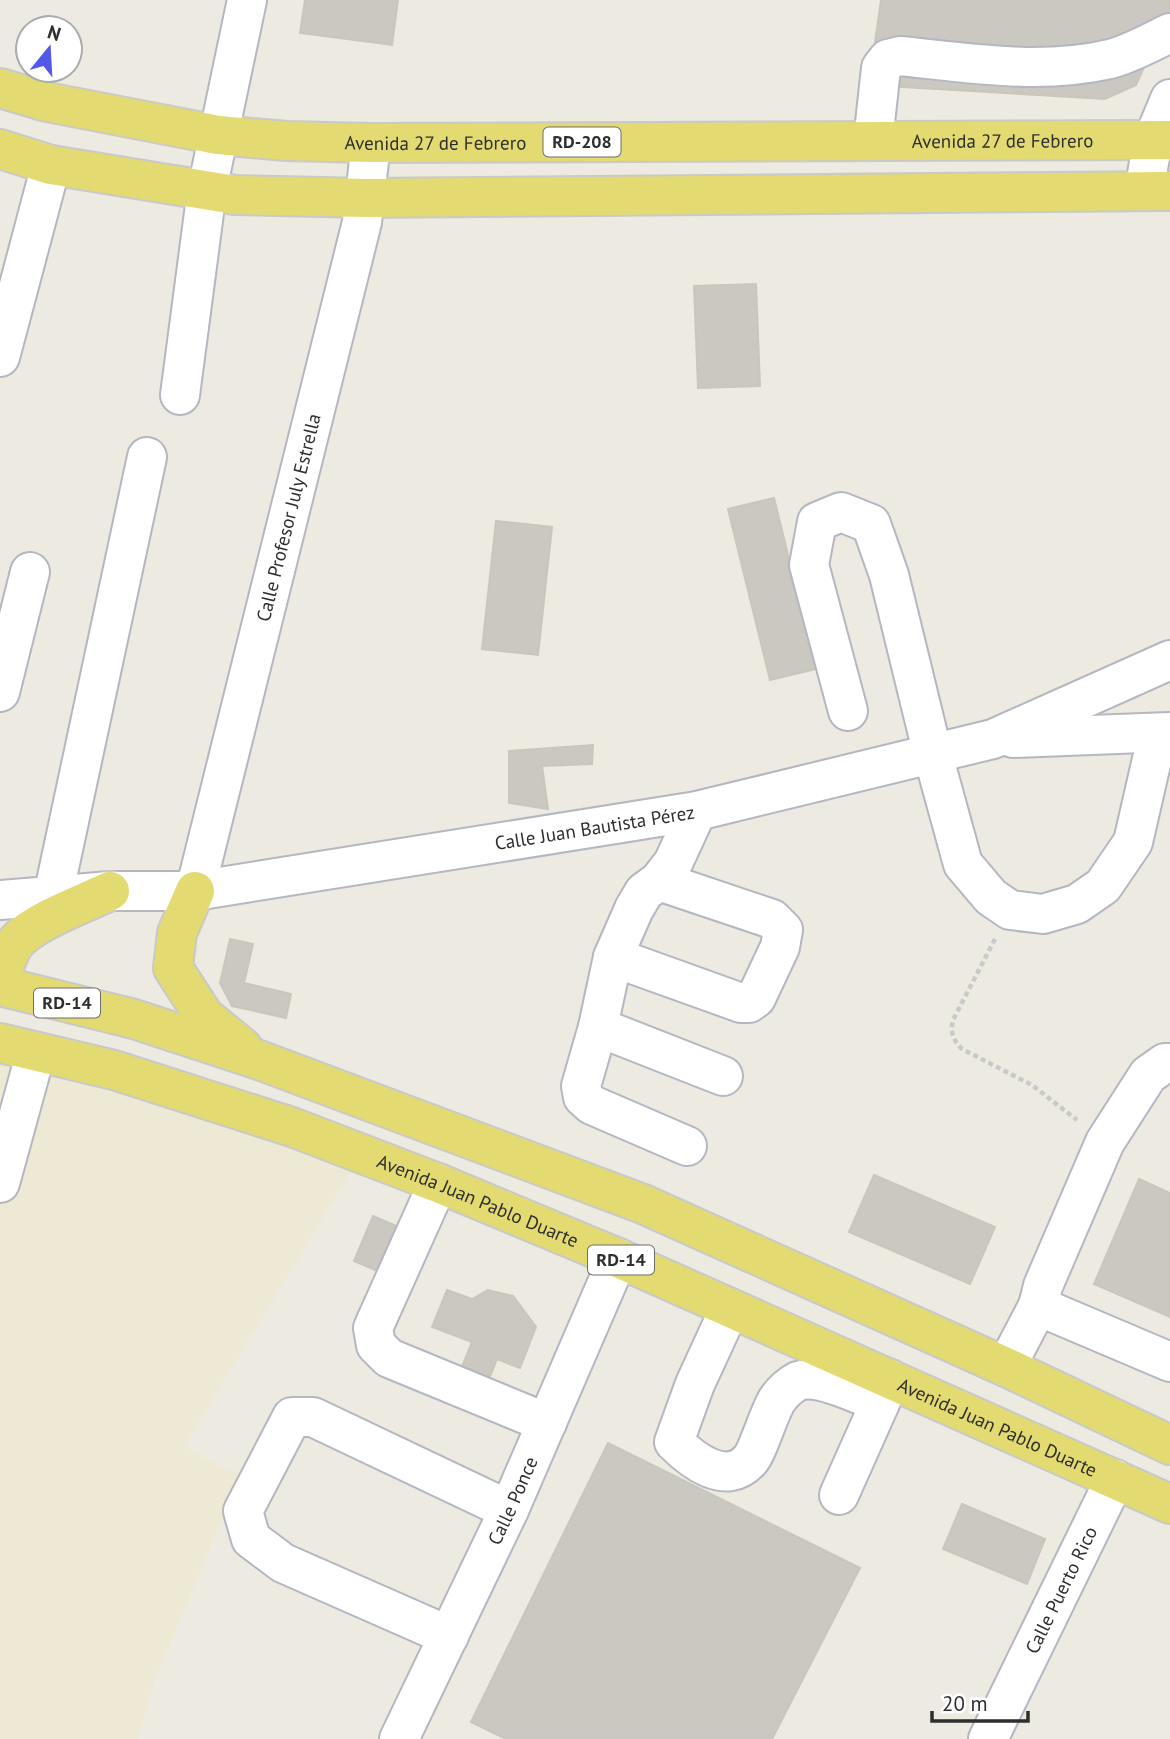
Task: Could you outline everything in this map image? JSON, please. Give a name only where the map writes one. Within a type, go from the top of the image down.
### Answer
[{"type":"main road","name":"Avenida 27 de Febrero","points":[[0,88],[47,102],[218,135],[286,141],[1161,140]]},
{"type":"main road","points":[[0,149],[51,165],[235,195],[366,198],[1157,191]]},
{"type":"main road","points":[[0,985],[6,960],[18,940],[38,926],[110,891]]},
{"type":"main road","points":[[114,1070],[134,1019],[173,968],[177,933],[195,891]]},
{"type":"main road","points":[[173,968],[204,1016],[258,1060]]},
{"type":"main road","name":"RD-14","points":[[0,985],[134,1019],[258,1060],[643,1204],[1006,1367],[1170,1445]]},
{"type":"main road","name":"Avenida Juan Pablo Duarte","points":[[18,1048],[114,1070],[292,1127],[438,1182],[730,1308],[885,1391],[1115,1479],[1170,1504]]},
{"type":"street","points":[[180,395],[207,190],[247,0]]},
{"type":"street","points":[[873,141],[881,68],[888,59],[900,56],[996,66],[1050,67],[1112,59],[1170,33]]},
{"type":"street","points":[[1157,191],[1161,140],[1170,99]]},
{"type":"street","name":"Calle Profesor July Estrella","points":[[195,891],[362,222],[371,143]]},
{"type":"street","points":[[0,356],[51,165]]},
{"type":"street","points":[[53,896],[147,457]]},
{"type":"street","points":[[848,711],[810,565],[817,522],[841,512],[871,524],[888,575],[963,864],[991,897],[1010,910],[1043,914],[1077,904],[1103,886],[1133,842],[1164,732],[993,739]]},
{"type":"street","points":[[0,692],[30,572]]},
{"type":"street","name":"Calle Juan Bautista Pérez","points":[[0,900],[110,891],[195,891],[697,811],[993,739],[1170,660]]},
{"type":"street","points":[[687,1146],[592,1105],[583,1097],[581,1086],[598,1027],[613,957],[634,909],[644,892],[659,881],[673,863],[697,811]]},
{"type":"street","points":[[613,957],[741,1003],[750,1003],[756,998],[780,947],[783,930],[772,919],[659,881]]},
{"type":"street","points":[[598,1027],[723,1076]]},
{"type":"street","points":[[0,1183],[18,1048]]},
{"type":"street","points":[[1006,1367],[1038,1306],[1043,1286],[1105,1142],[1148,1075],[1170,1063]]},
{"type":"street","points":[[438,1182],[373,1328],[376,1345],[389,1358],[547,1423]]},
{"type":"street","name":"Calle Ponce","points":[[399,1739],[509,1510],[618,1258]]},
{"type":"street","points":[[1038,1306],[1170,1362]]},
{"type":"street","points":[[730,1308],[695,1384],[674,1442],[685,1454],[709,1469],[734,1470],[751,1460],[776,1400],[797,1382],[812,1380],[885,1391],[839,1495]]},
{"type":"street","points":[[449,1636],[283,1563],[251,1539],[243,1511],[292,1417],[313,1417],[509,1510]]},
{"type":"street","name":"Calle Puerto Rico","points":[[988,1739],[1115,1479]]},
{"type":"path","points":[[1010,910],[953,1020],[952,1035],[962,1049],[1032,1086],[1105,1142]]},
{"type":"shaded area","points":[[0,1046],[362,1153],[184,1447],[240,1476],[153,1685],[138,1739],[0,1739]]},
{"type":"building","points":[[305,0],[398,0],[392,45],[300,33]]},
{"type":"building","points":[[881,0],[1170,0],[1170,9],[1136,85],[1105,99],[869,85]]},
{"type":"building","points":[[756,284],[760,386],[698,388],[694,286]]},
{"type":"building","points":[[774,498],[816,669],[770,680],[728,509]]},
{"type":"building","points":[[496,521],[552,527],[538,655],[482,649]]},
{"type":"building","points":[[593,745],[592,764],[542,766],[548,809],[509,803],[509,751]]},
{"type":"building","points":[[230,939],[253,944],[244,983],[291,994],[286,1018],[232,1006],[220,983]]},
{"type":"building","points":[[874,1175],[995,1227],[970,1284],[849,1232]]},
{"type":"building","points":[[1139,1179],[1170,1193],[1170,1317],[1094,1284]]},
{"type":"building","points":[[373,1216],[401,1228],[382,1273],[354,1261]]},
{"type":"building","points":[[447,1290],[472,1299],[488,1290],[513,1296],[536,1327],[520,1368],[497,1359],[487,1384],[459,1374],[472,1342],[432,1327]]},
{"type":"building","points":[[608,1443],[860,1568],[772,1739],[506,1739],[471,1722]]},
{"type":"building","points":[[962,1504],[1045,1539],[1027,1584],[943,1549]]}]
